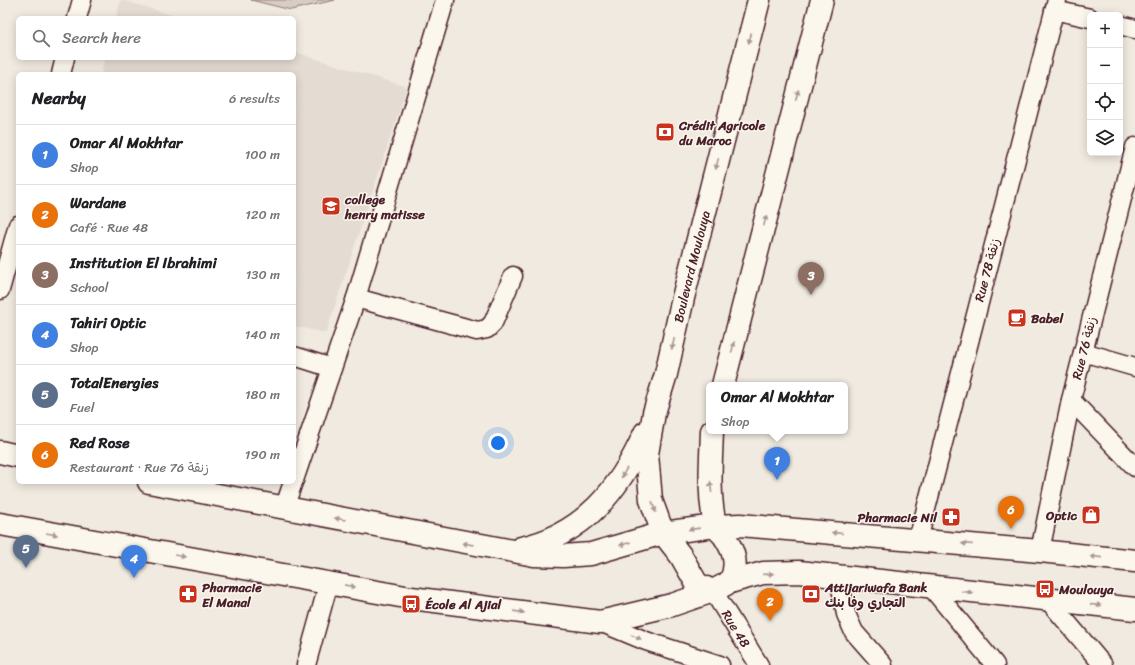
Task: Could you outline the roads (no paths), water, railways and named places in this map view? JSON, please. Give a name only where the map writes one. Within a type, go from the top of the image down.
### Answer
[{"type":"main road","name":"Boulevard Moulouya","points":[[721,587],[698,584],[681,556],[663,533],[651,500],[647,454],[654,413],[666,374],[685,290],[759,0]]},
{"type":"main road","points":[[724,382],[822,0]]},
{"type":"main road","points":[[506,551],[541,544],[559,536],[592,513],[618,483],[639,448],[654,413]]},
{"type":"main road","points":[[712,434],[710,486],[715,526],[731,549],[736,562],[734,573],[721,587]]},
{"type":"main road","points":[[0,452],[16,456]]},
{"type":"main road","points":[[159,484],[284,509],[534,555],[563,556],[591,554],[663,533],[715,526],[769,527],[1135,561]]},
{"type":"main road","points":[[0,524],[329,582],[411,598],[600,622],[672,605],[764,573],[799,572],[839,578],[1135,609]]},
{"type":"street","points":[[78,16],[82,0]]},
{"type":"street","points":[[296,475],[356,298],[445,0]]},
{"type":"street","points":[[1055,5],[1087,17]]},
{"type":"street","name":"Rue 78 زنقة","points":[[918,540],[1055,5]]},
{"type":"street","points":[[1123,26],[1135,28]]},
{"type":"street","points":[[62,72],[64,60]]},
{"type":"street","name":"Rue 76 زنقة","points":[[1040,551],[1071,400],[1135,147]]},
{"type":"street","points":[[0,290],[12,268],[16,239]]},
{"type":"street","points":[[356,298],[477,330],[487,329],[493,323],[513,276]]},
{"type":"street","points":[[1083,352],[1134,368]]},
{"type":"street","points":[[296,357],[332,368]]},
{"type":"street","points":[[1071,400],[1135,467]]},
{"type":"street","points":[[284,509],[293,484]]},
{"type":"street","points":[[839,578],[846,614],[854,632],[883,665]]},
{"type":"street","points":[[306,665],[329,582]]},
{"type":"street","name":"Rue 48","points":[[721,587],[759,665]]},
{"type":"street","points":[[932,588],[995,665]]},
{"type":"street","points":[[1049,601],[1103,665]]},
{"type":"street","points":[[600,622],[646,641],[720,665]]},
{"type":"place","name":"Crédit Agricole du Maroc","points":[[665,132]]},
{"type":"place","name":"college henry matisse","points":[[331,206]]},
{"type":"place","name":"Institution El Ibrahimi","points":[[811,295]]},
{"type":"place","name":"Babel","points":[[1017,318]]},
{"type":"place","name":"Omar Al Mokhtar","points":[[777,480]]},
{"type":"place","name":"Optic","points":[[1091,515]]},
{"type":"place","name":"Pharmacie Nil","points":[[951,517]]},
{"type":"place","name":"Red Rose","points":[[1011,529]]},
{"type":"place","name":"TotalEnergies","points":[[26,568]]},
{"type":"place","name":"Tahiri Optic","points":[[134,578]]},
{"type":"place","name":"Moulouya","points":[[1045,589]]},
{"type":"place","name":"Pharmacie El Manal","points":[[188,594]]},
{"type":"place","name":"Attijariwafa Bank التجاري وفا بنك","points":[[811,594]]},
{"type":"place","name":"École Al Ajial","points":[[411,604]]},
{"type":"place","name":"Wardane","points":[[770,621]]}]
